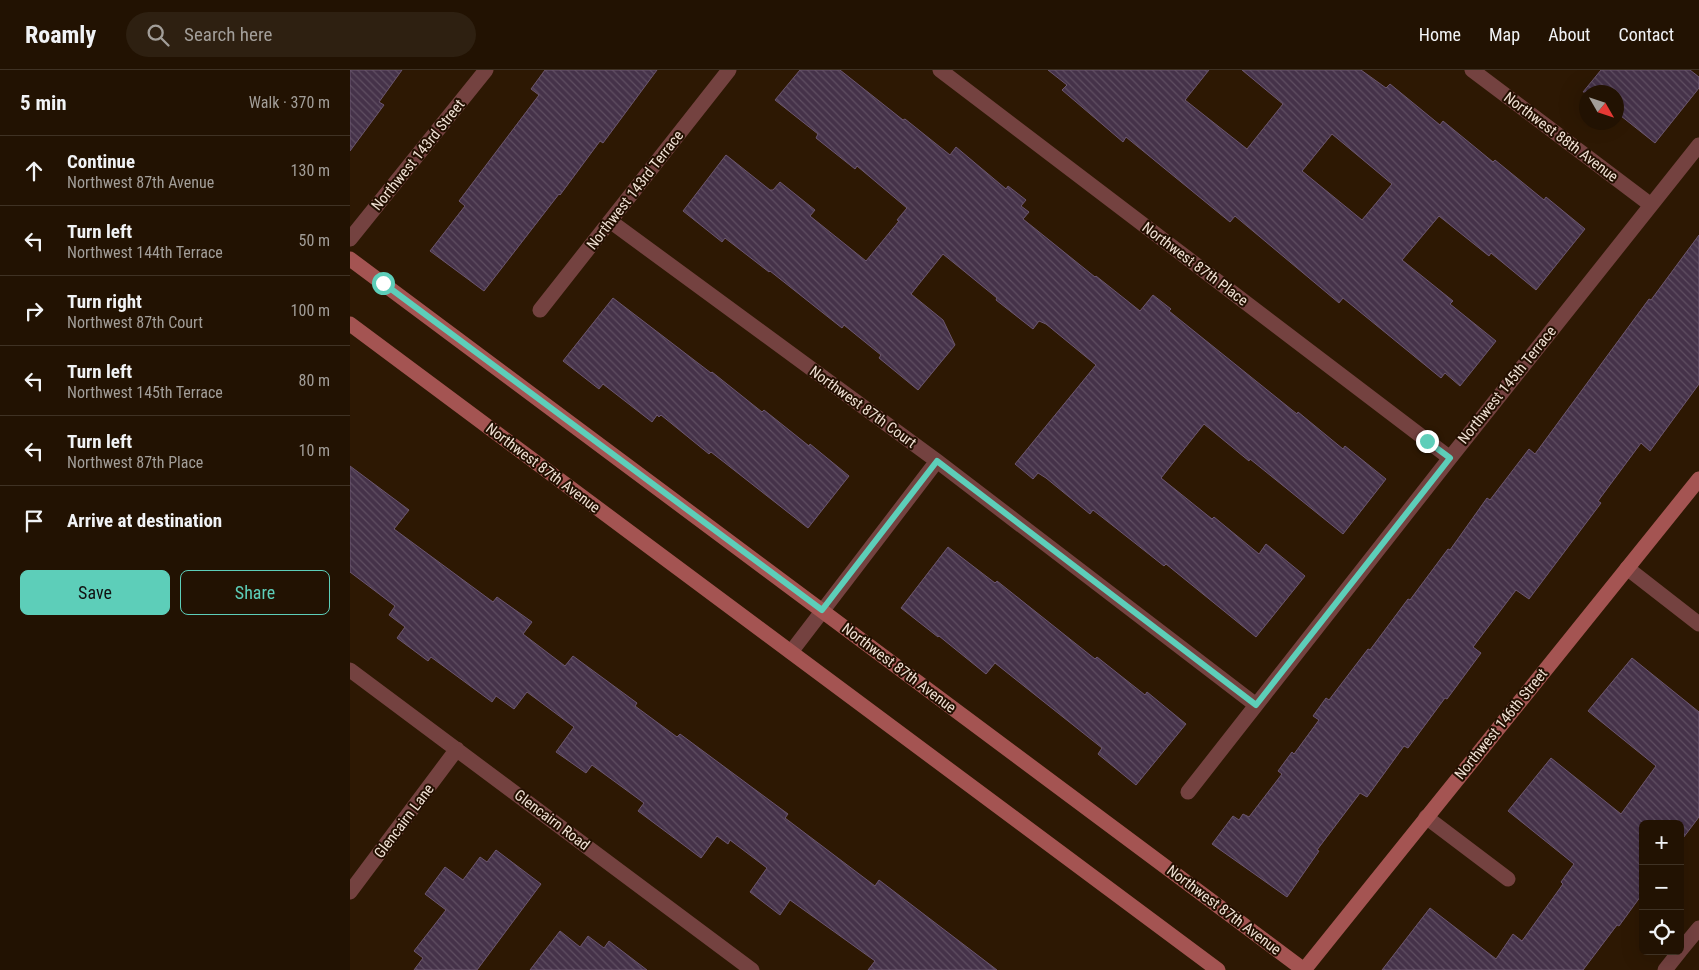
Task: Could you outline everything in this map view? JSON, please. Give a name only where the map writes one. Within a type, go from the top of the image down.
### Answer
[{"type":"main road","name":"Northwest 87th Avenue","points":[[350,259],[1304,970]]},
{"type":"main road","name":"Northwest 87th Avenue","points":[[350,324],[1218,970]]},
{"type":"main road","name":"Northwest 146th Street","points":[[1304,970],[1699,479]]},
{"type":"street","name":"Northwest 143rd Street","points":[[350,240],[486,70]]},
{"type":"street","name":"Northwest 143rd Terrace","points":[[540,310],[730,70]]},
{"type":"street","name":"Northwest 87th Place","points":[[940,70],[1450,458]]},
{"type":"street","name":"Northwest 88th Avenue","points":[[1472,70],[1651,205]]},
{"type":"street","name":"Northwest 145th Terrace","points":[[1188,792],[1699,145]]},
{"type":"street","name":"Northwest 87th Court","points":[[610,221],[937,461],[1256,705]]},
{"type":"street","points":[[791,652],[937,461]]},
{"type":"street","points":[[1627,568],[1699,624]]},
{"type":"street","name":"Glencairn Road","points":[[350,670],[752,970]]},
{"type":"street","name":"Glencairn Lane","points":[[350,892],[457,749]]},
{"type":"street","points":[[1426,817],[1508,879]]},
{"type":"street","points":[[1684,946],[1699,928]]},
{"type":"street","points":[[1665,970],[1677,955]]},
{"type":"building","points":[[350,70],[402,70],[379,102],[384,105],[350,151]]},
{"type":"building","points":[[545,70],[657,70],[603,143],[600,141],[484,291],[430,251],[465,206],[459,201],[539,95],[531,89]]},
{"type":"building","points":[[800,70],[840,70],[950,155],[956,147],[1006,189],[1008,186],[1026,200],[1021,206],[1029,212],[1023,219],[1095,277],[1140,311],[1153,295],[1171,309],[1169,311],[1297,414],[1298,412],[1343,449],[1345,446],[1386,479],[1343,534],[1204,424],[1161,478],[1212,519],[1214,517],[1259,554],[1266,544],[1305,576],[1256,637],[1166,564],[1164,566],[1093,510],[1090,514],[1046,478],[1038,473],[1033,479],[1015,464],[1096,365],[1046,324],[1039,321],[1033,329],[943,254],[911,294],[943,320],[955,345],[918,390],[879,358],[881,355],[844,325],[842,328],[770,271],[725,238],[722,242],[683,211],[726,155],[770,190],[773,190],[780,182],[815,210],[810,216],[866,261],[899,221],[897,220],[907,208],[857,166],[855,169],[816,138],[818,134],[775,100]]},
{"type":"building","points":[[1048,70],[1209,70],[1185,100],[1247,149],[1283,104],[1242,70],[1361,70],[1386,88],[1390,84],[1440,125],[1443,121],[1493,162],[1495,160],[1544,200],[1546,197],[1585,229],[1536,290],[1491,253],[1489,256],[1439,216],[1402,260],[1453,301],[1450,304],[1496,341],[1460,386],[1445,373],[1441,378],[1343,298],[1339,303],[1235,216],[1230,222],[1126,137],[1123,142],[1062,90],[1067,85]],"holes":[[[1332,134],[1392,184],[1362,220],[1302,171]]]},
{"type":"building","points":[[1601,70],[1690,70],[1699,77],[1699,88],[1655,143],[1624,118],[1624,85],[1589,85]]},
{"type":"building","points":[[1699,235],[1699,384],[1650,451],[1641,443],[1598,501],[1601,503],[1529,599],[1516,590],[1473,647],[1481,653],[1447,699],[1445,698],[1408,748],[1404,746],[1367,797],[1360,793],[1317,850],[1319,851],[1287,897],[1212,844],[1233,816],[1239,820],[1243,814],[1249,817],[1282,774],[1278,771],[1292,752],[1294,754],[1319,720],[1313,716],[1326,698],[1329,700],[1368,649],[1370,650],[1448,549],[1450,550],[1487,498],[1490,500],[1529,449],[1535,454],[1649,299],[1651,300]]},
{"type":"building","points":[[613,298],[762,412],[764,410],[809,446],[810,444],[849,476],[808,528],[711,452],[709,454],[661,415],[659,417],[657,415],[652,422],[603,384],[599,389],[563,361]]},
{"type":"building","points":[[350,466],[409,510],[394,529],[493,602],[497,597],[532,622],[523,634],[565,666],[573,656],[637,703],[635,706],[677,737],[680,734],[788,814],[785,818],[875,886],[879,880],[997,970],[868,970],[875,961],[790,900],[780,915],[750,892],[767,868],[730,840],[728,844],[717,836],[701,858],[638,811],[644,803],[592,765],[586,773],[556,752],[574,727],[527,692],[514,709],[496,696],[492,702],[431,657],[428,661],[397,638],[405,627],[389,615],[395,606],[350,572]]},
{"type":"building","points":[[948,547],[995,583],[997,581],[1095,659],[1097,657],[1145,695],[1147,692],[1186,724],[1136,785],[1098,754],[1102,748],[995,663],[986,674],[901,608]]},
{"type":"building","points":[[1632,658],[1699,712],[1699,817],[1684,837],[1684,820],[1639,820],[1639,898],[1619,926],[1617,925],[1583,970],[1382,970],[1430,908],[1496,959],[1513,934],[1522,941],[1563,884],[1561,882],[1574,864],[1508,811],[1551,758],[1621,814],[1656,766],[1588,711]]},
{"type":"building","points":[[496,850],[541,884],[477,970],[414,970],[423,958],[414,951],[446,910],[425,894],[445,867],[463,880],[480,857],[487,862]]},
{"type":"building","points":[[560,931],[580,947],[588,936],[604,948],[609,941],[647,970],[530,970]]},
{"type":"route","points":[[383,283],[822,610],[937,461],[1256,705],[1450,458],[1427,441]]}]
